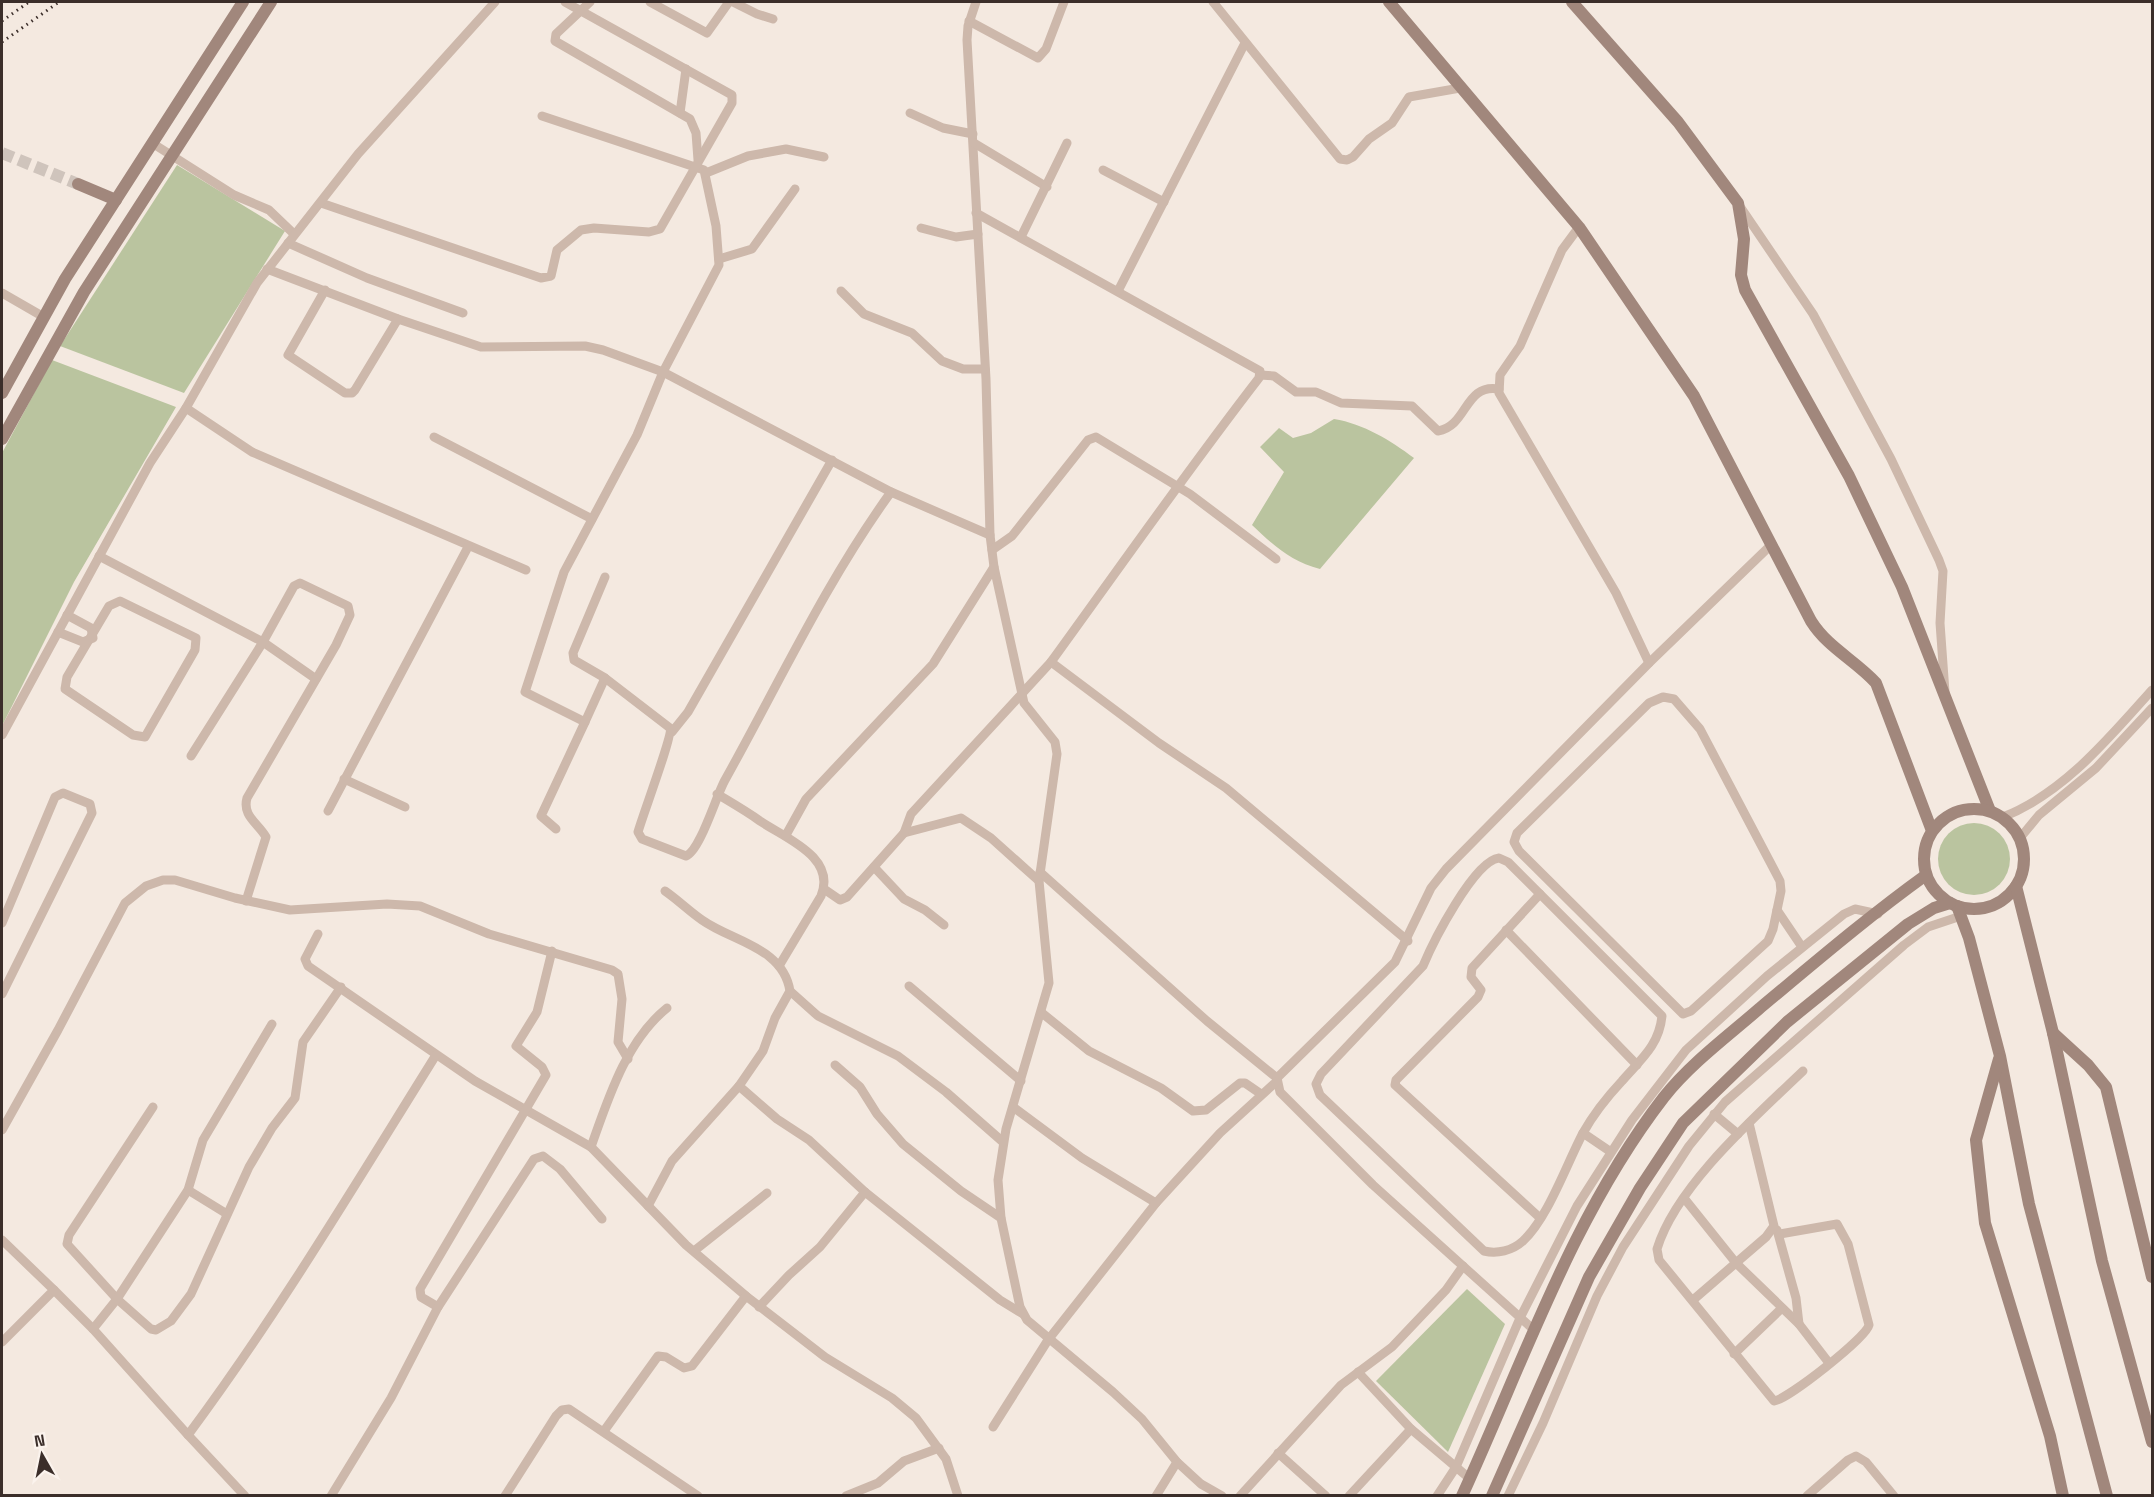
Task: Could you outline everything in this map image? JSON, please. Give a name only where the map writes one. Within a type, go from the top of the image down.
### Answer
[{"type":"main road","points":[[2,393],[42,316],[243,2]]},
{"type":"main road","points":[[2,440],[84,292],[271,2]]},
{"type":"main road","points":[[1572,2],[1678,122],[1738,203],[1743,239],[1741,275],[1745,290],[1849,476],[1902,587],[1990,811]]},
{"type":"main road","points":[[1393,3],[1460,88],[1579,227],[1694,396],[1821,637],[1860,666],[1876,683],[1932,831]]},
{"type":"main road","points":[[78,184],[116,200]]},
{"type":"main road","points":[[1492,1496],[1589,1277],[1651,1170],[1683,1123],[1802,1009],[1908,924],[1934,908],[1956,908],[1973,909],[1988,907],[1999,902],[2016,886],[2024,861],[2020,838],[2002,818],[1990,811],[1966,809],[1944,818],[1932,831],[1925,846],[1926,875],[1932,887],[1956,908],[1969,938],[2000,1056],[2029,1204],[2107,1496]]},
{"type":"main road","points":[[1461,1496],[1549,1293],[1572,1248],[1644,1125],[1664,1097],[1709,1052],[1812,964],[1926,875]]},
{"type":"main road","points":[[2016,886],[2054,1033],[2102,1261],[2152,1442]]},
{"type":"main road","points":[[2054,1033],[2088,1065],[2106,1087],[2152,1277]]},
{"type":"main road","points":[[2000,1056],[1976,1140],[1985,1222],[2050,1436],[2063,1496]]},
{"type":"street","points":[[2,735],[150,463],[186,408],[267,269],[358,154],[495,2]]},
{"type":"street","points":[[321,203],[494,264],[547,278],[552,272],[557,250],[581,230],[594,228],[649,232],[660,229],[733,99],[729,92],[565,2]]},
{"type":"street","points":[[590,2],[556,34],[555,41],[690,119],[695,127],[696,163]]},
{"type":"street","points":[[650,2],[707,33],[731,2],[773,19]]},
{"type":"street","points":[[976,2],[969,21],[967,40],[985,369],[990,535],[994,567],[1022,695],[1027,709],[1055,742],[1056,748],[1039,877],[1050,977],[1042,1013],[1003,1142],[997,1186],[1000,1218],[1023,1314]]},
{"type":"street","points":[[969,21],[1038,58],[1046,49],[1064,2]]},
{"type":"street","points":[[1213,2],[1340,159],[1347,160],[1353,157],[1369,139],[1392,123],[1409,97],[1460,88]]},
{"type":"street","points":[[1118,291],[1245,43]]},
{"type":"street","points":[[680,113],[686,69]]},
{"type":"street","points":[[910,114],[973,138],[1047,187]]},
{"type":"street","points":[[542,116],[696,163],[706,173],[719,260],[663,372],[637,435],[564,572],[525,692],[585,722]]},
{"type":"street","points":[[152,143],[234,195],[269,210],[294,234]]},
{"type":"street","points":[[1021,237],[1067,143]]},
{"type":"street","points":[[706,173],[748,156],[786,149],[824,157]]},
{"type":"street","points":[[1103,170],[1164,202]]},
{"type":"street","points":[[719,260],[752,249],[795,189]]},
{"type":"street","points":[[1738,203],[1813,314],[1891,459],[1939,560],[1943,571],[1940,623],[1946,695]]},
{"type":"street","points":[[976,213],[1118,291],[1195,337],[1257,369],[1260,375]]},
{"type":"street","points":[[1579,227],[1562,250],[1520,346],[1500,375],[1499,389],[1616,593],[1649,663]]},
{"type":"street","points":[[921,228],[956,237],[978,234]]},
{"type":"street","points":[[288,243],[367,278],[464,313]]},
{"type":"street","points":[[267,269],[398,319],[481,346],[585,346],[603,350],[663,372],[891,492],[990,535]]},
{"type":"street","points":[[325,290],[288,355],[345,393],[355,390],[398,319]]},
{"type":"street","points":[[841,291],[864,314],[912,333],[942,361],[963,369],[985,369]]},
{"type":"street","points":[[2,293],[42,316]]},
{"type":"street","points":[[1260,375],[1274,376],[1296,392],[1316,392],[1341,403],[1412,406],[1438,431],[1447,428],[1457,419],[1478,392],[1488,387],[1499,389]]},
{"type":"street","points":[[824,889],[836,899],[843,900],[904,833],[911,814],[1051,662],[1112,581],[1153,517],[1178,487],[1260,375]]},
{"type":"street","points":[[186,408],[252,452],[468,547],[526,570]]},
{"type":"street","points":[[434,437],[591,519]]},
{"type":"street","points":[[992,550],[1012,536],[1092,438],[1100,438],[1178,487],[1276,559]]},
{"type":"street","points":[[832,460],[688,712],[672,732],[660,761],[638,832],[639,836],[673,852],[690,855],[696,849],[717,794],[833,581],[861,534],[891,492]]},
{"type":"street","points":[[993,1427],[1048,1340],[1156,1203],[1220,1133],[1395,962],[1408,941],[1438,878],[1649,663],[1772,544]]},
{"type":"street","points":[[328,811],[468,547]]},
{"type":"street","points":[[99,556],[263,642],[316,679]]},
{"type":"street","points":[[786,835],[806,799],[933,664],[994,567]]},
{"type":"street","points":[[605,576],[573,657],[576,662],[605,678],[667,725],[672,732]]},
{"type":"street","points":[[191,756],[297,584],[345,603],[350,610],[346,626],[247,798],[245,807],[250,818],[266,837],[246,901]]},
{"type":"street","points":[[58,632],[83,642],[93,638],[109,606],[120,601],[196,638],[195,650],[145,737],[133,735],[67,693],[64,683],[93,638],[92,627],[67,615]]},
{"type":"street","points":[[1051,662],[1159,743],[1226,788],[1408,941]]},
{"type":"street","points":[[556,829],[541,816],[605,678]]},
{"type":"street","points":[[2002,818],[2025,808],[2059,783],[2102,745],[2152,690]]},
{"type":"street","points":[[1776,910],[1773,929],[1768,941],[1691,1011],[1683,1014],[1515,847],[1515,837],[1649,703],[1669,697],[1700,729],[1780,880],[1781,891],[1776,910],[1802,947]]},
{"type":"street","points":[[2020,838],[2039,815],[2096,768],[2152,708]]},
{"type":"street","points":[[344,779],[405,807]]},
{"type":"street","points":[[2,920],[5,902],[57,794],[63,793],[90,804],[92,813],[2,994]]},
{"type":"street","points":[[717,794],[786,835],[808,851],[821,868],[824,889],[779,966]]},
{"type":"street","points":[[904,833],[961,818],[991,838],[1276,1080],[1280,1092],[1373,1185],[1534,1330]]},
{"type":"street","points":[[1499,858],[1508,862],[1540,894],[1660,1013],[1659,1034],[1650,1050],[1620,1082],[1583,1133],[1563,1177],[1526,1238],[1516,1246],[1496,1252],[1484,1251],[1320,1095],[1316,1084],[1321,1074],[1423,966],[1432,944],[1463,891],[1487,862],[1499,858]]},
{"type":"street","points":[[874,867],[904,899],[925,910],[944,926]]},
{"type":"street","points":[[2,1130],[125,903],[135,893],[163,880],[175,880],[246,901],[296,911],[387,904],[420,906],[489,934],[612,970],[618,974],[622,999],[618,1042],[627,1059]]},
{"type":"street","points":[[665,891],[701,919],[769,955],[787,979],[790,991],[824,1020],[898,1056],[946,1092],[1003,1142]]},
{"type":"street","points":[[1539,1217],[1395,1085],[1396,1080],[1478,997],[1480,990],[1471,977],[1472,968],[1540,894]]},
{"type":"street","points":[[1508,1496],[1543,1423],[1597,1296],[1623,1247],[1658,1191],[1714,1114],[1922,930],[1956,908]]},
{"type":"street","points":[[1437,1496],[1456,1467],[1520,1318],[1577,1206],[1611,1152],[1678,1058],[1802,947],[1850,911],[1862,909],[1878,914]]},
{"type":"street","points":[[1506,930],[1637,1065]]},
{"type":"street","points":[[318,934],[305,962],[436,1055],[506,1100],[591,1148],[694,1251],[759,1307],[825,1357],[898,1402],[921,1422],[950,1467],[958,1496]]},
{"type":"street","points":[[438,1307],[421,1297],[420,1289],[546,1075],[542,1067],[517,1048],[516,1043],[537,1012],[552,951]]},
{"type":"street","points":[[909,986],[1021,1081]]},
{"type":"street","points":[[153,1107],[130,1137],[67,1239],[69,1248],[117,1299],[151,1329],[161,1329],[186,1303],[254,1157],[295,1098],[303,1042],[341,987]]},
{"type":"street","points":[[648,1206],[672,1161],[739,1086],[763,1051],[775,1018],[790,991]]},
{"type":"street","points":[[591,1148],[627,1059],[645,1028],[667,1008]]},
{"type":"street","points":[[1802,1009],[1814,1024]]},
{"type":"street","points":[[1042,1013],[1089,1051],[1116,1067],[1161,1088],[1193,1111],[1206,1110],[1240,1083],[1245,1083],[1261,1094]]},
{"type":"street","points":[[93,1329],[117,1299],[189,1190],[203,1140],[272,1024]]},
{"type":"street","points":[[188,1435],[220,1392],[336,1215],[436,1055]]},
{"type":"street","points":[[835,1065],[860,1087],[877,1114],[903,1144],[953,1185],[1000,1218]]},
{"type":"street","points":[[1693,1300],[1777,1230],[1834,1224],[1840,1227],[1846,1238],[1869,1325],[1864,1334],[1829,1363],[1784,1398],[1774,1401],[1659,1260],[1657,1254],[1659,1242],[1684,1198],[1738,1134],[1803,1071]]},
{"type":"street","points":[[739,1086],[777,1119],[809,1140],[865,1192],[1000,1300],[1023,1314],[1048,1340],[1113,1392],[1142,1419],[1177,1462],[1201,1484],[1222,1496]]},
{"type":"street","points":[[1013,1107],[1082,1158],[1156,1203]]},
{"type":"street","points":[[1714,1114],[1738,1134]]},
{"type":"street","points":[[1749,1124],[1796,1298],[1799,1324]]},
{"type":"street","points":[[1583,1133],[1611,1152]]},
{"type":"street","points":[[331,1496],[391,1398],[438,1307],[534,1159],[543,1156],[560,1168],[602,1219]]},
{"type":"street","points":[[189,1190],[227,1214]]},
{"type":"street","points":[[759,1307],[820,1247],[865,1192]]},
{"type":"street","points":[[694,1251],[767,1193]]},
{"type":"street","points":[[1684,1198],[1736,1263],[1799,1324],[1829,1363]]},
{"type":"street","points":[[2,1240],[93,1329],[245,1496]]},
{"type":"street","points":[[1239,1496],[1341,1385],[1392,1347],[1446,1290],[1463,1266]]},
{"type":"street","points":[[2,1342],[54,1290]]},
{"type":"street","points":[[604,1431],[658,1356],[666,1357],[684,1368],[692,1366],[746,1296]]},
{"type":"street","points":[[1734,1354],[1782,1308]]},
{"type":"street","points":[[1358,1372],[1411,1429],[1469,1478]]},
{"type":"street","points":[[505,1496],[562,1410],[575,1411],[698,1496]]},
{"type":"street","points":[[1349,1496],[1411,1429]]},
{"type":"street","points":[[846,1496],[878,1483],[903,1461],[939,1449]]},
{"type":"street","points":[[1278,1453],[1326,1496]]},
{"type":"street","points":[[1807,1496],[1848,1460],[1856,1456],[1866,1462],[1894,1496]]},
{"type":"street","points":[[1156,1496],[1177,1462]]},
{"type":"green space","points":[[177,165],[285,231],[184,393],[60,346]]},
{"type":"green space","points":[[52,360],[176,407],[74,582],[2,726],[2,453]]},
{"type":"green space","points":[[1334,419],[1345,421],[1376,434],[1414,458],[1320,569],[1291,557],[1252,525],[1284,472],[1260,447],[1279,428],[1293,438],[1311,433]]},
{"type":"green space","points":[[1974,823],[1994,829],[2004,839],[2010,859],[2004,879],[1994,889],[1974,895],[1954,889],[1944,879],[1938,859],[1944,839],[1954,829]]},
{"type":"green space","points":[[1467,1289],[1505,1324],[1448,1452],[1376,1381]]},
{"type":"tunnel","points":[[2,153],[78,184]]},
{"type":"railway","points":[[2,21],[29,2]]},
{"type":"railway","points":[[2,42],[59,2]]}]
